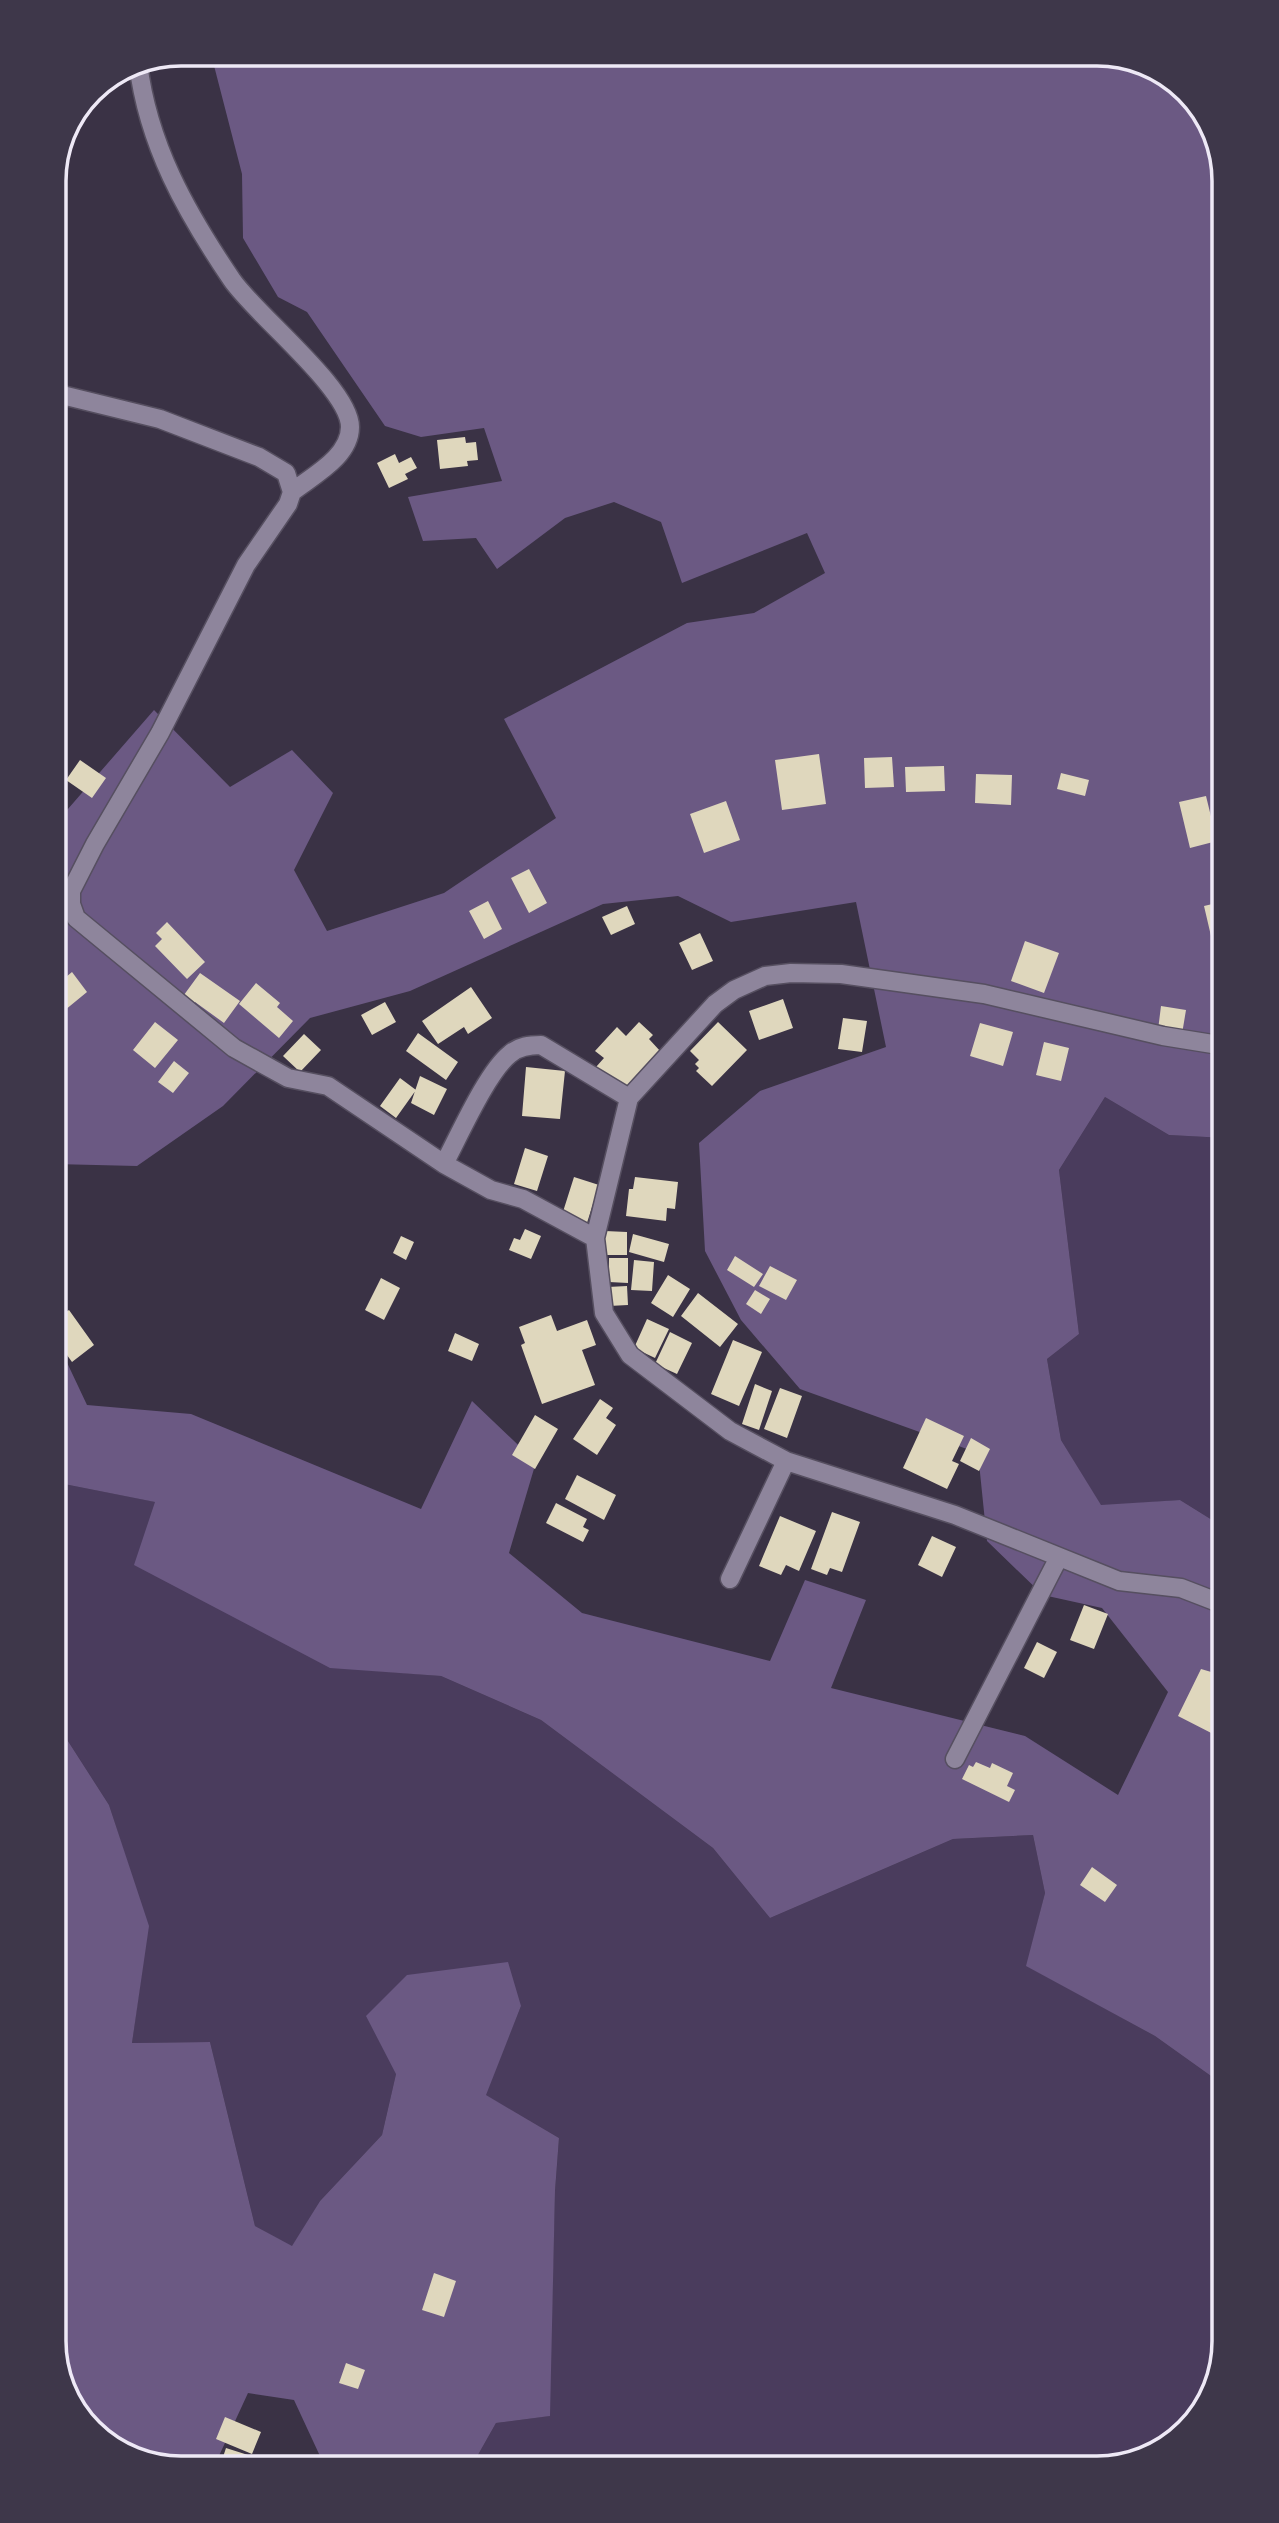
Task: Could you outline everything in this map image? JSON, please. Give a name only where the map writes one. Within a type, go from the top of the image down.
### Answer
[{"type":"street","points":[[140,74],[148,125],[158,153],[209,243],[251,305],[310,362],[344,406],[350,426],[346,446],[292,492],[288,504],[240,575],[160,733],[95,844],[71,891],[71,904],[76,918],[87,930],[234,1048],[288,1078],[328,1086],[444,1164],[491,1190],[523,1199],[594,1238]]},
{"type":"street","points":[[67,396],[160,419],[259,457],[286,473],[292,492]]},
{"type":"street","points":[[1212,1044],[1163,1036],[984,995],[841,974],[778,974],[752,981],[715,1004],[629,1098],[594,1238],[604,1312],[630,1355],[730,1431],[786,1461],[921,1503],[1119,1581],[1181,1588],[1212,1600]]},
{"type":"street","points":[[444,1164],[492,1076],[509,1054],[526,1045],[541,1045],[629,1098]]},
{"type":"street","points":[[730,1579],[786,1461]]},
{"type":"street","points":[[955,1759],[1059,1557]]},
{"type":"shaded area","points":[[214,66],[1105,67],[1149,78],[1168,90],[1189,111],[1204,137],[1212,181],[1212,1137],[1169,1135],[1105,1097],[1059,1170],[1079,1334],[1047,1359],[1061,1440],[1101,1505],[1180,1500],[1212,1520],[1212,2077],[1155,2036],[1026,1966],[1045,1893],[1033,1835],[953,1839],[770,1918],[713,1848],[541,1720],[441,1676],[330,1668],[134,1565],[155,1502],[66,1484],[66,1361],[87,1405],[191,1414],[421,1509],[472,1401],[536,1462],[509,1553],[582,1613],[770,1661],[805,1580],[866,1600],[831,1688],[1025,1736],[1118,1795],[1168,1692],[1102,1608],[1043,1595],[987,1541],[978,1453],[800,1389],[741,1320],[705,1251],[699,1143],[760,1091],[886,1047],[856,902],[731,922],[678,896],[603,904],[410,991],[310,1018],[223,1106],[137,1166],[67,1164],[67,810],[154,710],[230,787],[292,750],[333,793],[294,870],[327,931],[444,893],[556,818],[504,719],[687,623],[754,613],[825,573],[807,533],[682,583],[661,522],[614,502],[565,518],[497,569],[476,538],[423,541],[408,497],[502,481],[484,428],[421,437],[385,426],[307,312],[278,297],[243,238],[242,174]]},
{"type":"shaded area","points":[[1105,1097],[1169,1135],[1212,1137],[1212,1520],[1180,1500],[1101,1506],[1061,1440],[1047,1359],[1079,1334],[1059,1170]]},
{"type":"shaded area","points":[[66,1484],[156,1502],[330,1667],[441,1676],[541,1720],[713,1848],[770,1918],[953,1839],[1033,1835],[1045,1893],[1027,1966],[1155,2036],[1212,2077],[1212,2357],[1204,2386],[1184,2417],[1162,2437],[1142,2448],[1120,2454],[477,2456],[496,2423],[549,2416],[559,2138],[485,2095],[521,2006],[396,2074],[382,2135],[320,2201],[292,2247],[255,2226],[210,2042],[132,2043],[148,1926],[109,1805],[66,1738]]},
{"type":"shaded area","points":[[66,1738],[109,1805],[149,1926],[132,2043],[210,2042],[255,2226],[292,2246],[320,2201],[382,2135],[396,2074],[366,2016],[407,1975],[508,1962],[521,2006],[486,2095],[559,2138],[555,2191],[550,2416],[496,2423],[477,2456],[320,2456],[294,2400],[248,2393],[219,2456],[174,2456],[130,2445],[111,2433],[90,2412],[75,2386],[66,2342]]},
{"type":"building","points":[[465,437],[466,443],[476,442],[478,460],[467,461],[468,466],[440,469],[437,440]]},
{"type":"building","points":[[395,454],[399,463],[411,457],[417,468],[405,474],[408,479],[389,488],[377,463]]},
{"type":"building","points":[[819,754],[826,804],[782,810],[775,760]]},
{"type":"building","points":[[892,757],[894,787],[865,788],[864,758]]},
{"type":"building","points":[[80,760],[106,778],[92,798],[67,779]]},
{"type":"building","points":[[944,766],[945,791],[906,792],[905,767]]},
{"type":"building","points":[[1061,773],[1089,780],[1085,796],[1057,789]]},
{"type":"building","points":[[976,774],[1012,775],[1011,805],[975,803]]},
{"type":"building","points":[[1206,796],[1212,821],[1212,842],[1190,848],[1179,802]]},
{"type":"building","points":[[726,801],[740,840],[704,853],[690,814]]},
{"type":"building","points":[[529,869],[547,903],[529,913],[511,878]]},
{"type":"building","points":[[488,901],[502,929],[484,939],[469,911]]},
{"type":"building","points":[[1212,904],[1212,936],[1211,936],[1204,906]]},
{"type":"building","points":[[627,906],[635,924],[611,935],[602,917]]},
{"type":"building","points":[[167,922],[205,962],[187,979],[155,946],[162,939],[156,933]]},
{"type":"building","points":[[700,933],[713,961],[692,970],[679,943]]},
{"type":"building","points":[[1025,941],[1059,953],[1044,993],[1011,981]]},
{"type":"building","points":[[72,972],[87,992],[67,1009],[67,976]]},
{"type":"building","points":[[200,973],[240,1001],[224,1023],[195,1002],[192,1007],[181,999]]},
{"type":"building","points":[[256,983],[280,1003],[277,1007],[293,1021],[279,1038],[239,1004]]},
{"type":"building","points":[[471,987],[492,1018],[468,1034],[464,1027],[438,1044],[422,1021]]},
{"type":"building","points":[[783,999],[793,1028],[759,1040],[749,1011]]},
{"type":"building","points":[[385,1002],[396,1022],[372,1035],[361,1015]]},
{"type":"building","points":[[1161,1006],[1186,1010],[1182,1034],[1158,1030]]},
{"type":"building","points":[[843,1018],[867,1021],[862,1052],[838,1049]]},
{"type":"building","points":[[155,1022],[178,1040],[155,1068],[133,1050]]},
{"type":"building","points":[[639,1022],[653,1035],[649,1039],[661,1052],[623,1093],[596,1067],[604,1058],[595,1051],[617,1027],[626,1036]]},
{"type":"building","points":[[718,1022],[747,1050],[712,1086],[696,1071],[699,1068],[695,1064],[699,1060],[690,1051]]},
{"type":"building","points":[[980,1023],[1013,1032],[1003,1066],[970,1056]]},
{"type":"building","points":[[418,1033],[458,1062],[446,1080],[406,1051]]},
{"type":"building","points":[[304,1034],[321,1050],[300,1072],[283,1056]]},
{"type":"building","points":[[1044,1042],[1069,1048],[1061,1081],[1036,1075]]},
{"type":"building","points":[[174,1061],[189,1073],[173,1093],[158,1082]]},
{"type":"building","points":[[526,1067],[565,1071],[560,1119],[522,1116]]},
{"type":"building","points":[[420,1076],[447,1089],[434,1115],[411,1103]]},
{"type":"building","points":[[400,1078],[416,1090],[396,1118],[380,1106]]},
{"type":"building","points":[[525,1148],[548,1156],[537,1191],[514,1184]]},
{"type":"building","points":[[574,1177],[599,1185],[586,1226],[561,1218]]},
{"type":"building","points":[[635,1177],[678,1182],[675,1209],[667,1208],[666,1221],[626,1216],[629,1189],[633,1189]]},
{"type":"building","points":[[525,1229],[541,1236],[531,1259],[509,1250],[514,1238],[520,1240]]},
{"type":"building","points":[[605,1231],[627,1232],[627,1255],[605,1255]]},
{"type":"building","points":[[633,1234],[669,1244],[664,1262],[629,1252]]},
{"type":"building","points":[[401,1236],[414,1242],[406,1260],[393,1253]]},
{"type":"building","points":[[735,1256],[763,1274],[754,1287],[727,1270]]},
{"type":"building","points":[[609,1258],[628,1258],[628,1283],[609,1282]]},
{"type":"building","points":[[634,1260],[654,1262],[652,1291],[631,1290]]},
{"type":"building","points":[[770,1266],[797,1280],[786,1300],[759,1286]]},
{"type":"building","points":[[668,1275],[690,1289],[673,1317],[651,1303]]},
{"type":"building","points":[[381,1278],[400,1288],[384,1320],[365,1310]]},
{"type":"building","points":[[627,1286],[628,1305],[609,1306],[608,1287]]},
{"type":"building","points":[[755,1290],[770,1299],[761,1314],[746,1304]]},
{"type":"building","points":[[698,1293],[738,1324],[720,1347],[681,1316]]},
{"type":"building","points":[[69,1310],[94,1345],[72,1362],[66,1354],[66,1312]]},
{"type":"building","points":[[551,1315],[557,1331],[587,1320],[596,1345],[582,1350],[595,1385],[542,1404],[521,1345],[525,1343],[519,1327]]},
{"type":"building","points":[[647,1319],[669,1329],[655,1358],[634,1348]]},
{"type":"building","points":[[670,1332],[692,1343],[677,1374],[655,1364]]},
{"type":"building","points":[[455,1333],[479,1344],[472,1361],[448,1351]]},
{"type":"building","points":[[733,1340],[762,1352],[739,1406],[711,1394]]},
{"type":"building","points":[[755,1384],[772,1391],[759,1430],[742,1424]]},
{"type":"building","points":[[780,1388],[802,1396],[787,1438],[764,1429]]},
{"type":"building","points":[[600,1399],[613,1408],[606,1418],[616,1425],[597,1455],[573,1439]]},
{"type":"building","points":[[535,1415],[558,1429],[535,1469],[512,1455]]},
{"type":"building","points":[[926,1418],[964,1436],[952,1461],[959,1464],[947,1489],[903,1468]]},
{"type":"building","points":[[971,1438],[990,1449],[979,1471],[960,1461]]},
{"type":"building","points":[[577,1475],[616,1495],[604,1520],[565,1499]]},
{"type":"building","points":[[556,1503],[587,1519],[583,1527],[589,1530],[583,1542],[546,1523]]},
{"type":"building","points":[[832,1512],[860,1522],[842,1572],[830,1568],[827,1575],[811,1569]]},
{"type":"building","points":[[780,1516],[816,1531],[799,1571],[786,1565],[781,1575],[759,1566]]},
{"type":"building","points":[[932,1536],[956,1547],[942,1577],[918,1565]]},
{"type":"building","points":[[1084,1605],[1108,1614],[1094,1649],[1070,1640]]},
{"type":"building","points":[[1037,1642],[1057,1652],[1044,1678],[1024,1668]]},
{"type":"building","points":[[1201,1669],[1212,1672],[1212,1733],[1178,1716]]},
{"type":"building","points":[[976,1762],[990,1768],[992,1763],[1013,1773],[1007,1786],[1015,1790],[1009,1802],[962,1779],[969,1765],[973,1767]]},
{"type":"building","points":[[1092,1867],[1117,1885],[1105,1902],[1080,1885]]},
{"type":"building","points":[[434,2273],[456,2281],[444,2317],[422,2310]]},
{"type":"building","points":[[346,2363],[365,2370],[358,2389],[339,2383]]},
{"type":"building","points":[[225,2417],[261,2432],[252,2454],[216,2439]]},
{"type":"building","points":[[226,2448],[248,2455],[248,2456],[223,2456]]}]
